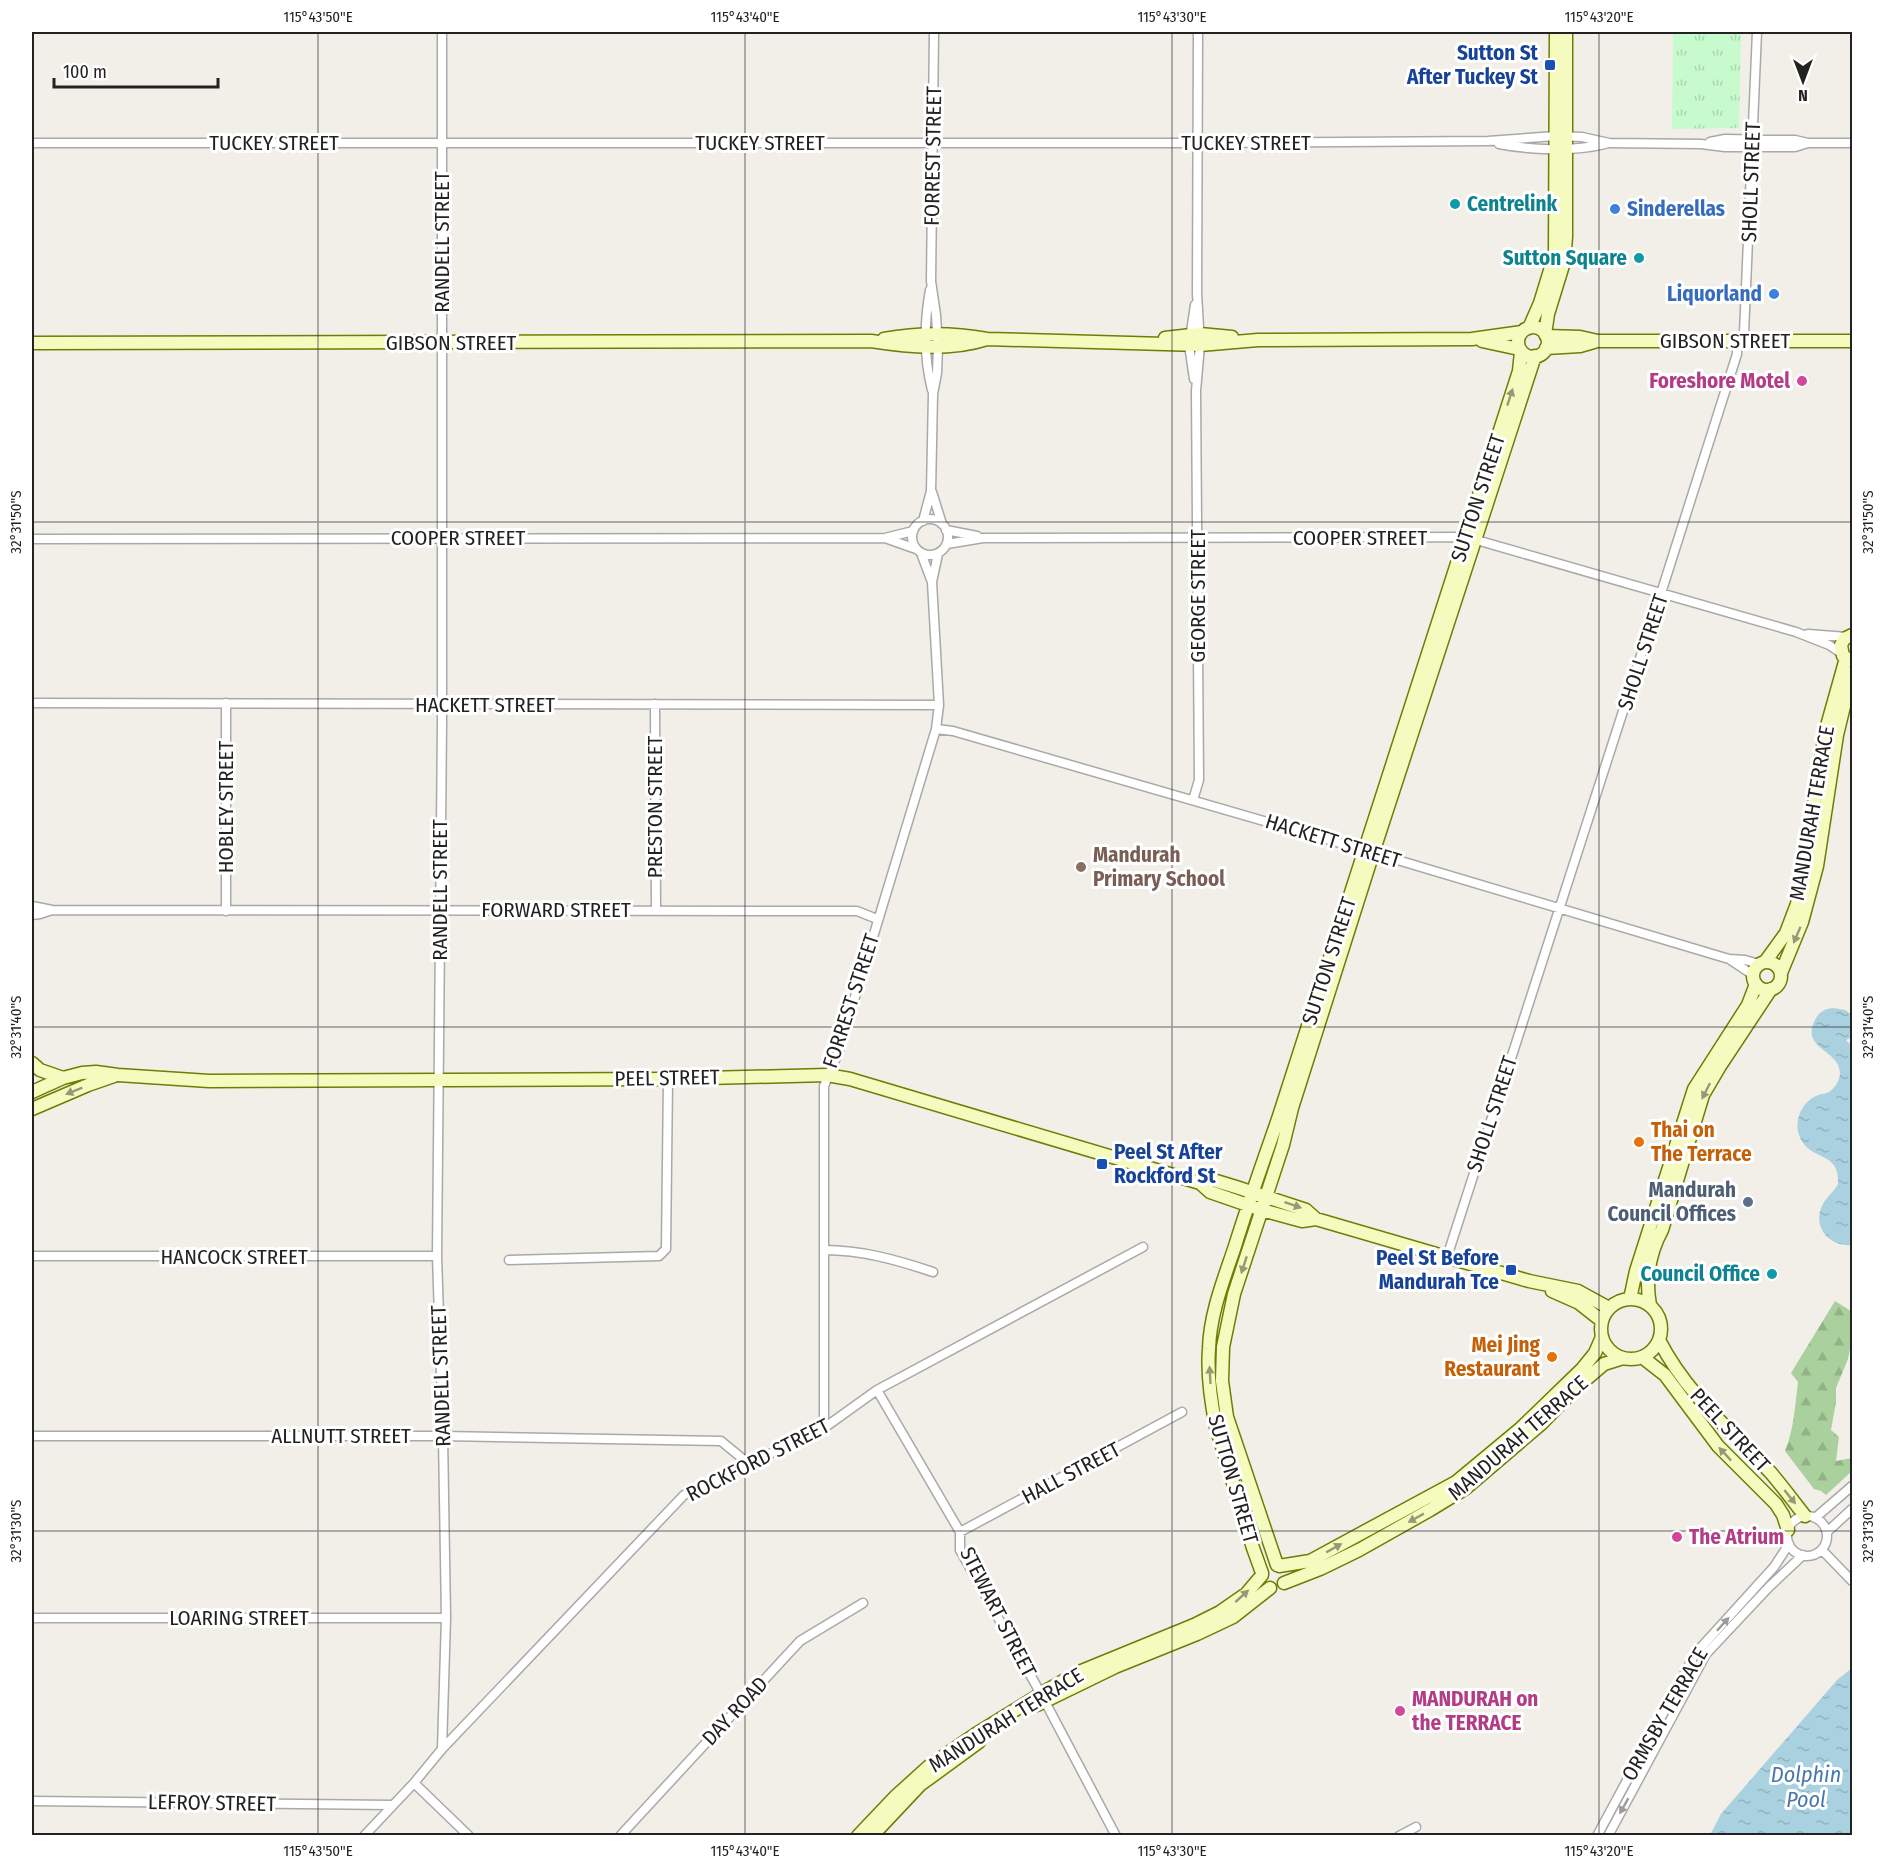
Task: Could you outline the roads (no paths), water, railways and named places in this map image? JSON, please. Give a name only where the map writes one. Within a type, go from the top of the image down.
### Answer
[{"type":"main road","points":[[1556,32],[1561,142],[1566,237],[1564,262],[1548,314],[1544,352],[1530,356],[1520,350],[1518,340],[1540,303],[1555,254],[1561,142],[1566,32]]},
{"type":"main road","points":[[1525,330],[1538,328],[1546,339]]},
{"type":"main road","name":"GIBSON STREET","points":[[32,343],[871,341],[900,336],[932,341],[963,335],[987,339],[1128,342],[1472,339],[1525,330]]},
{"type":"main road","name":"GIBSON STREET","points":[[1472,339],[1520,350]]},
{"type":"main road","name":"GIBSON STREET","points":[[1546,339],[1580,346],[1598,341],[1852,341]]},
{"type":"main road","name":"SUTTON STREET","points":[[1470,539],[1519,371],[1520,350]]},
{"type":"main road","name":"SUTTON STREET","points":[[1278,1566],[1227,1417],[1222,1382],[1223,1347],[1234,1294],[1266,1197],[1283,1121],[1369,851],[1470,539],[1535,356]]},
{"type":"main road","name":"MANDURAH TERRACE","points":[[1630,1299],[1639,1261],[1694,1089],[1748,1005],[1758,971],[1786,933],[1797,904],[1825,733],[1846,657],[1840,645],[1850,636]]},
{"type":"main road","name":"MANDURAH TERRACE","points":[[1781,973],[1802,922],[1817,866],[1837,735],[1852,673]]},
{"type":"main road","points":[[1650,1305],[1637,1299],[1630,1299],[1622,1300],[1609,1308],[1602,1321],[1602,1337],[1606,1346],[1613,1353],[1623,1358],[1642,1357],[1649,1353],[1659,1340],[1661,1325],[1650,1305],[1648,1292],[1648,1270],[1654,1245],[1662,1230],[1703,1095],[1772,989],[1779,983],[1781,973],[1777,965],[1773,963],[1758,971],[1763,989],[1772,989]]},
{"type":"main road","points":[[32,1063],[40,1070],[63,1078]]},
{"type":"main road","name":"PEEL STREET","points":[[32,1092],[63,1078],[96,1072],[209,1081],[828,1076],[850,1079],[1200,1183],[1210,1192],[1262,1210],[1302,1221],[1316,1219],[1529,1281],[1578,1291],[1609,1308]]},
{"type":"main road","name":"PEEL STREET","points":[[32,1109],[118,1075]]},
{"type":"main road","name":"SUTTON STREET","points":[[1262,1574],[1216,1427],[1212,1406],[1208,1350],[1211,1322],[1252,1192],[1283,1121]]},
{"type":"main road","name":"PEEL STREET","points":[[1200,1183],[1213,1180],[1252,1192],[1306,1210],[1316,1219]]},
{"type":"main road","name":"PEEL STREET","points":[[1529,1281],[1579,1302],[1602,1321]]},
{"type":"main road","points":[[1220,1291],[1234,1294]]},
{"type":"main road","name":"MANDURAH TERRACE","points":[[1278,1566],[1310,1561],[1456,1482],[1521,1428],[1582,1369],[1595,1353],[1602,1337]]},
{"type":"main road","name":"PEEL STREET","points":[[1659,1340],[1675,1369],[1689,1387],[1810,1517]]},
{"type":"main road","name":"PEEL STREET","points":[[1642,1357],[1665,1375],[1718,1446],[1776,1504],[1784,1515],[1788,1530]]},
{"type":"main road","name":"MANDURAH TERRACE","points":[[1284,1582],[1320,1569],[1359,1550],[1466,1488],[1541,1424],[1576,1388],[1604,1364],[1623,1358]]},
{"type":"main road","points":[[1267,1566],[1278,1566],[1284,1572],[1284,1582],[1280,1587],[1270,1588],[1264,1584],[1262,1574],[1267,1566]]},
{"type":"main road","name":"MANDURAH TERRACE","points":[[872,1836],[920,1785],[1078,1672],[1194,1625],[1220,1612],[1245,1594],[1262,1574]]},
{"type":"main road","name":"MANDURAH TERRACE","points":[[858,1836],[896,1796],[928,1767],[1042,1697],[1233,1617],[1270,1588]]},
{"type":"street","name":"RANDELL STREET","points":[[442,32],[442,705],[436,1256],[443,1436],[446,1618],[442,1749]]},
{"type":"street","name":"FORREST STREET","points":[[923,521],[931,491],[933,394],[937,373],[927,306],[931,281],[934,32]]},
{"type":"street","name":"GEORGE STREET","points":[[1193,800],[1199,780],[1195,340],[1198,32]]},
{"type":"street","name":"SHOLL STREET","points":[[1447,1257],[1744,333],[1757,32]]},
{"type":"street","name":"TUCKEY STREET","points":[[32,143],[1488,141],[1515,147],[1561,142],[1582,137],[1609,143],[1701,144],[1725,147],[1753,143],[1796,147],[1808,143],[1852,143]]},
{"type":"street","name":"FORREST STREET","points":[[931,491],[944,527]]},
{"type":"street","points":[[933,520],[944,527],[947,544],[938,554],[927,555],[919,551],[912,540],[913,531],[923,521],[933,520]]},
{"type":"street","name":"COOPER STREET","points":[[944,527],[983,538]]},
{"type":"street","name":"COOPER STREET","points":[[32,539],[885,538],[913,531]]},
{"type":"street","name":"COOPER STREET","points":[[885,538],[919,551]]},
{"type":"street","name":"COOPER STREET","points":[[947,544],[983,538],[1470,539],[1796,632],[1829,645],[1846,657]]},
{"type":"street","name":"FORREST STREET","points":[[919,551],[932,582]]},
{"type":"street","name":"FORREST STREET","points":[[824,1428],[824,1086],[838,1053],[936,729],[939,705],[932,582],[938,554]]},
{"type":"street","name":"COOPER STREET","points":[[1796,632],[1850,636]]},
{"type":"street","name":"HACKETT STREET","points":[[32,704],[939,705]]},
{"type":"street","name":"HOBLEY STREET","points":[[226,704],[226,911]]},
{"type":"street","name":"PRESTON STREET","points":[[655,704],[656,910]]},
{"type":"street","name":"HACKETT STREET","points":[[936,729],[953,731],[1369,851],[1729,959],[1758,971]]},
{"type":"street","name":"FORWARD STREET","points":[[32,906],[52,910],[857,911],[878,919]]},
{"type":"street","name":"FORWARD STREET","points":[[32,915],[40,915],[52,910]]},
{"type":"street","points":[[509,1260],[659,1256],[666,1249],[668,1079]]},
{"type":"street","name":"ROCKFORD STREET","points":[[364,1836],[414,1783],[442,1749],[684,1495],[824,1428],[877,1390],[1143,1247]]},
{"type":"street","points":[[824,1250],[843,1250],[864,1254],[933,1272]]},
{"type":"street","name":"HANCOCK STREET","points":[[32,1256],[436,1256]]},
{"type":"street","name":"STEWART STREET","points":[[877,1390],[960,1532],[960,1550],[1116,1836]]},
{"type":"street","name":"HALL STREET","points":[[960,1532],[1182,1413]]},
{"type":"street","name":"ALLNUTT STREET","points":[[32,1436],[443,1436],[721,1441],[749,1464]]},
{"type":"street","points":[[1810,1517],[1821,1521],[1827,1532],[1826,1545],[1822,1550],[1810,1556],[1803,1556],[1792,1549],[1789,1544],[1788,1530],[1795,1520],[1810,1517],[1852,1486]]},
{"type":"street","points":[[1827,1532],[1852,1509]]},
{"type":"street","name":"ORMSBY TERRACE","points":[[1597,1836],[1695,1654],[1774,1568],[1789,1544]]},
{"type":"street","points":[[1822,1550],[1852,1581]]},
{"type":"street","name":"ORMSBY TERRACE","points":[[1608,1836],[1706,1654],[1769,1587],[1803,1556]]},
{"type":"street","name":"DAY ROAD","points":[[620,1836],[800,1641],[863,1603]]},
{"type":"street","name":"LOARING STREET","points":[[32,1618],[446,1618]]},
{"type":"street","points":[[414,1783],[469,1836]]},
{"type":"street","name":"LEFROY STREET","points":[[32,1801],[393,1805]]},
{"type":"street","points":[[1399,1836],[1416,1827]]},
{"type":"water","points":[[1833,1008],[1845,1010],[1852,1015],[1852,1037],[1846,1040],[1852,1046],[1852,1245],[1836,1243],[1824,1234],[1819,1220],[1820,1212],[1838,1184],[1837,1173],[1829,1160],[1810,1150],[1804,1144],[1798,1129],[1798,1118],[1803,1107],[1816,1096],[1829,1092],[1839,1078],[1838,1065],[1812,1037],[1815,1020],[1820,1013]]},
{"type":"water","name":"Dolphin Pool","points":[[1852,1668],[1852,1835],[1710,1835],[1721,1814],[1837,1680]]},
{"type":"place","name":"Sutton St After Tuckey St","points":[[1550,65]]},
{"type":"place","name":"Centrelink","points":[[1455,204]]},
{"type":"place","name":"Sinderellas","points":[[1615,209]]},
{"type":"place","name":"Sutton Square","points":[[1639,258]]},
{"type":"place","name":"Liquorland","points":[[1774,294]]},
{"type":"place","name":"Foreshore Motel","points":[[1802,381]]},
{"type":"place","name":"Mandurah Primary School","points":[[1081,867]]},
{"type":"place","name":"Thai on The Terrace","points":[[1639,1142]]},
{"type":"place","name":"Peel St After Rockford St","points":[[1102,1164]]},
{"type":"place","name":"Mandurah Council Offices","points":[[1748,1202]]},
{"type":"place","name":"Peel St Before Mandurah Tce","points":[[1511,1270]]},
{"type":"place","name":"Council Office","points":[[1772,1274]]},
{"type":"place","name":"Mei Jing Restaurant","points":[[1552,1357]]},
{"type":"place","name":"The Atrium","points":[[1677,1537]]},
{"type":"place","name":"MANDURAH on the TERRACE","points":[[1400,1711]]}]
